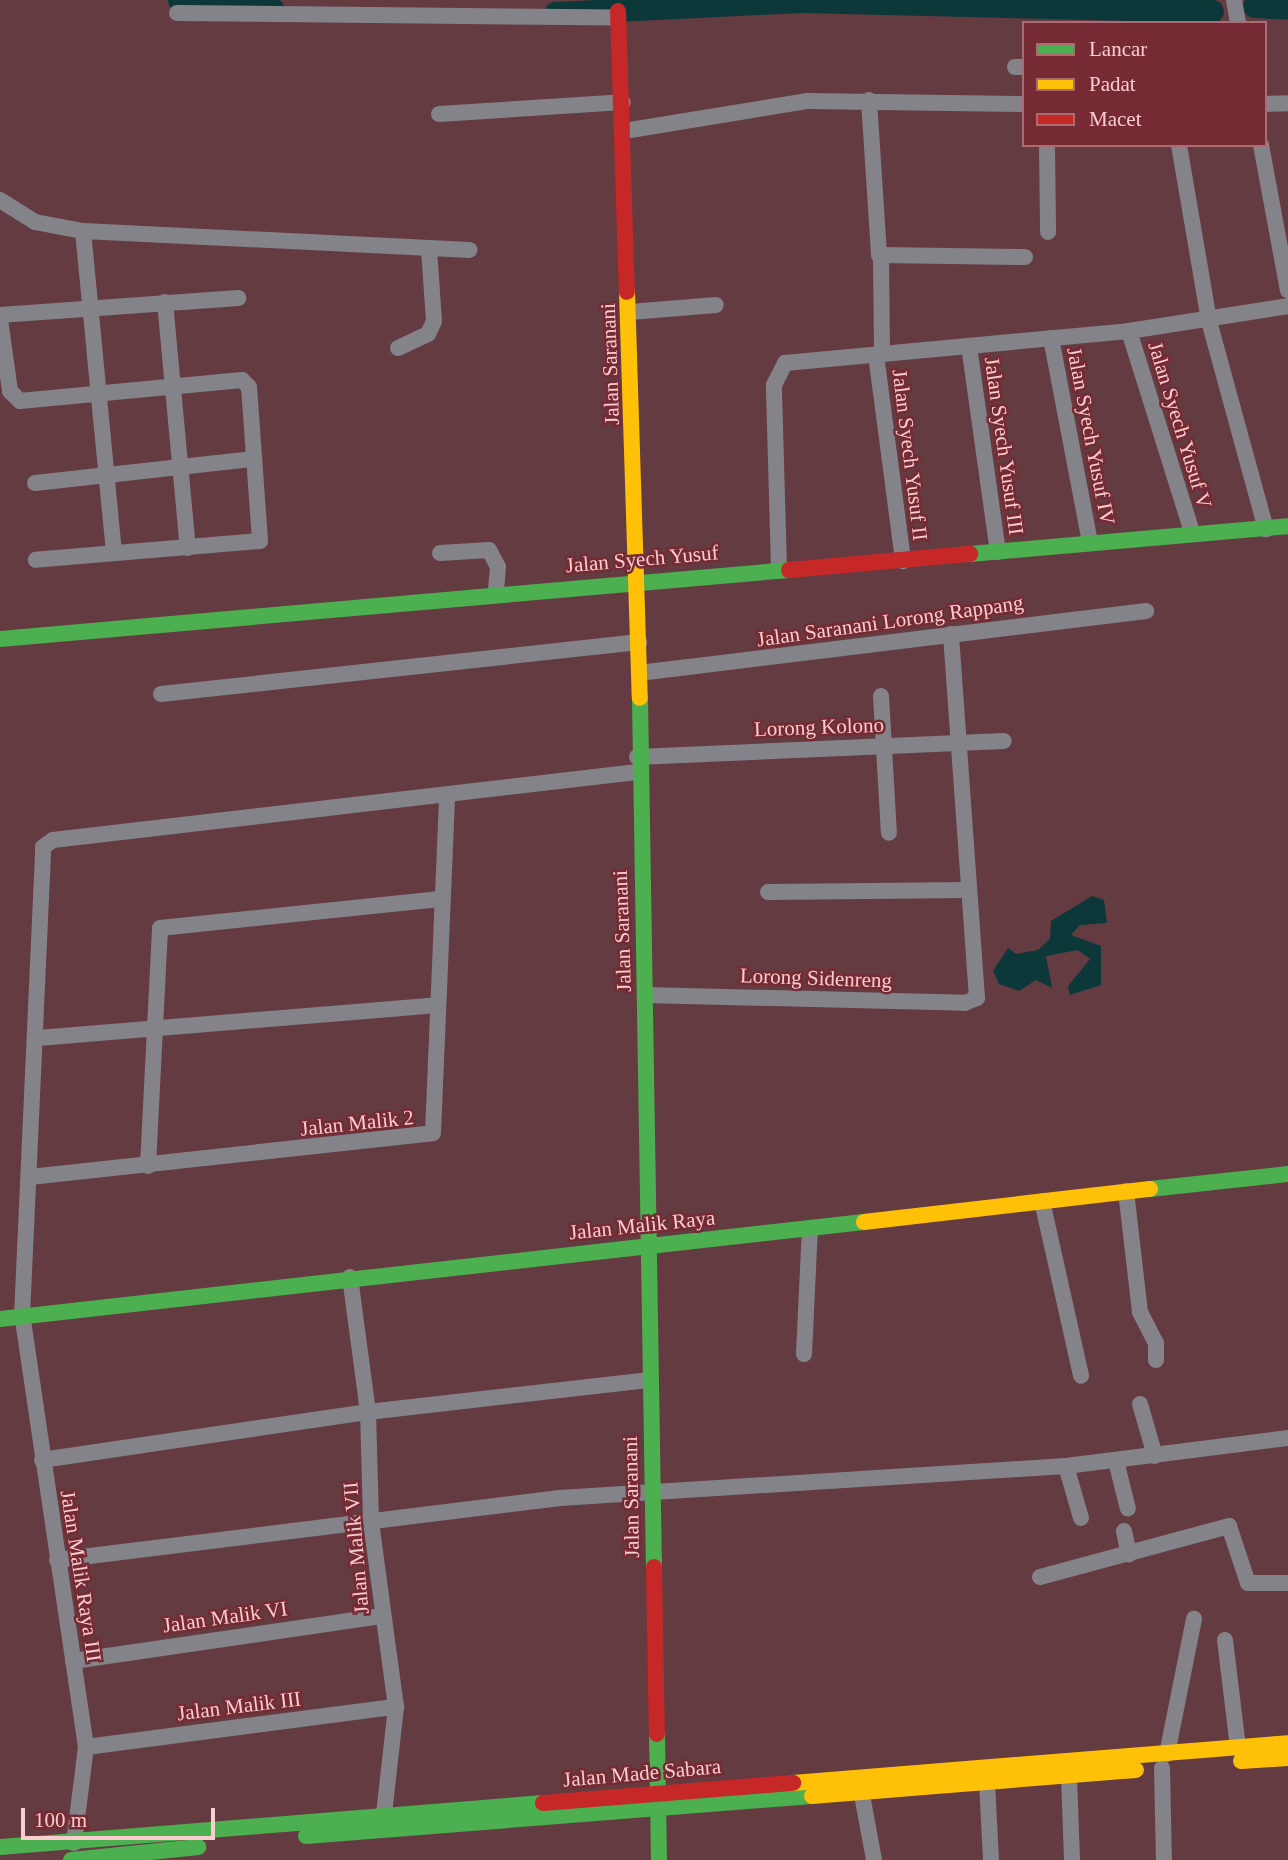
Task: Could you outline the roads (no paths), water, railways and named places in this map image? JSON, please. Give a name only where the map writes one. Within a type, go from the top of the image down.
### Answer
[{"type":"street","points":[[1234,0],[1238,21]]},
{"type":"street","points":[[177,13],[227,7],[618,10]]},
{"type":"street","name":"Jalan Saranani","points":[[618,10],[639,642],[637,765],[645,995],[646,1246],[655,1793],[659,1860]]},
{"type":"street","points":[[624,131],[776,105],[869,100],[1022,104]]},
{"type":"street","name":"Jalan Syech Yusuf II","points":[[869,100],[881,257],[879,355],[903,561]]},
{"type":"street","points":[[439,114],[623,102]]},
{"type":"street","points":[[1267,104],[1288,103]]},
{"type":"street","points":[[1047,147],[1048,232]]},
{"type":"street","points":[[1179,147],[1209,321],[1266,529]]},
{"type":"street","points":[[1261,147],[1288,292]]},
{"type":"street","points":[[0,200],[35,222],[83,231],[470,250]]},
{"type":"street","points":[[83,231],[94,392],[102,473],[114,552]]},
{"type":"street","points":[[398,348],[428,334],[435,321],[429,249]]},
{"type":"street","points":[[881,257],[1025,257]]},
{"type":"street","points":[[36,560],[188,548],[263,538],[246,382],[15,399],[0,317],[86,305],[238,298]]},
{"type":"street","points":[[165,302],[176,467],[188,548]]},
{"type":"street","points":[[629,312],[716,305]]},
{"type":"street","points":[[779,569],[776,375],[792,360],[879,355],[1129,331],[1209,321],[1288,306]]},
{"type":"street","name":"Jalan Syech Yusuf V","points":[[1129,331],[1192,532]]},
{"type":"street","name":"Jalan Syech Yusuf IV","points":[[1051,338],[1090,542]]},
{"type":"street","name":"Jalan Syech Yusuf III","points":[[969,346],[998,552]]},
{"type":"street","points":[[35,482],[254,459]]},
{"type":"street","name":"Jalan Syech Yusuf","points":[[0,639],[496,592],[903,561],[1192,532],[1288,526]]},
{"type":"street","points":[[440,553],[489,550],[498,567],[496,592]]},
{"type":"street","name":"Jalan Saranani Lorong Rappang","points":[[639,673],[1146,611]]},
{"type":"street","points":[[768,892],[969,890],[951,634]]},
{"type":"street","points":[[161,694],[639,642]]},
{"type":"street","points":[[881,696],[889,833]]},
{"type":"street","name":"Lorong Kolono","points":[[38,1038],[43,847],[49,841],[447,795],[637,765],[882,745],[1004,741]]},
{"type":"street","name":"Jalan Malik 2","points":[[30,1177],[433,1133],[447,795]]},
{"type":"street","name":"Lorong Sidenreng","points":[[645,995],[965,1003],[978,991],[969,890]]},
{"type":"street","points":[[148,1166],[158,933],[164,926],[443,900]]},
{"type":"street","points":[[38,1038],[438,1005]]},
{"type":"street","name":"Jalan Malik Raya III","points":[[38,1038],[22,1316],[86,1747],[74,1843]]},
{"type":"street","name":"Jalan Malik Raya","points":[[0,1319],[350,1277],[810,1229],[1288,1174]]},
{"type":"street","points":[[1126,1191],[1140,1312],[1156,1343],[1156,1360]]},
{"type":"street","points":[[1042,1201],[1081,1376]]},
{"type":"street","points":[[804,1354],[810,1229]]},
{"type":"street","name":"Jalan Malik VII","points":[[350,1277],[368,1412],[371,1522],[397,1707],[384,1814]]},
{"type":"street","points":[[42,1460],[368,1412],[650,1380]]},
{"type":"street","points":[[1140,1404],[1155,1456]]},
{"type":"street","points":[[57,1560],[652,1491],[1066,1466],[1288,1437]]},
{"type":"street","points":[[1116,1461],[1128,1509]]},
{"type":"street","points":[[1066,1466],[1081,1518]]},
{"type":"street","points":[[1040,1577],[1232,1527],[1248,1583],[1288,1583]]},
{"type":"street","points":[[1124,1531],[1129,1554]]},
{"type":"street","name":"Jalan Malik VI","points":[[73,1661],[383,1616]]},
{"type":"street","points":[[1164,1860],[1164,1761],[1194,1619]]},
{"type":"street","points":[[1225,1640],[1238,1748]]},
{"type":"street","name":"Jalan Malik III","points":[[86,1747],[397,1707]]},
{"type":"street","name":"Jalan Made Sabara","points":[[71,1860],[987,1783],[1288,1743]]},
{"type":"street","name":"Jalan Made Sabara","points":[[1164,1761],[1288,1758]]},
{"type":"street","points":[[1072,1860],[1073,1771]]},
{"type":"street","name":"Jalan Made Sabara","points":[[0,1847],[655,1793],[1073,1771]]},
{"type":"street","points":[[987,1783],[991,1860]]},
{"type":"street","points":[[862,1795],[874,1860]]},
{"type":"water","points":[[1092,896],[1104,900],[1107,923],[1080,925],[1071,935],[1101,946],[1101,985],[1070,995],[1068,986],[1090,959],[1078,950],[1046,956],[1052,988],[1036,980],[1019,991],[999,984],[993,971],[1008,948],[1016,954],[1038,950],[1050,939],[1051,921]]},
{"type":"waterway","points":[[179,0],[273,9]]},
{"type":"waterway","points":[[555,13],[801,1],[1212,11]]},
{"type":"waterway","points":[[1254,6],[1288,8]]}]
